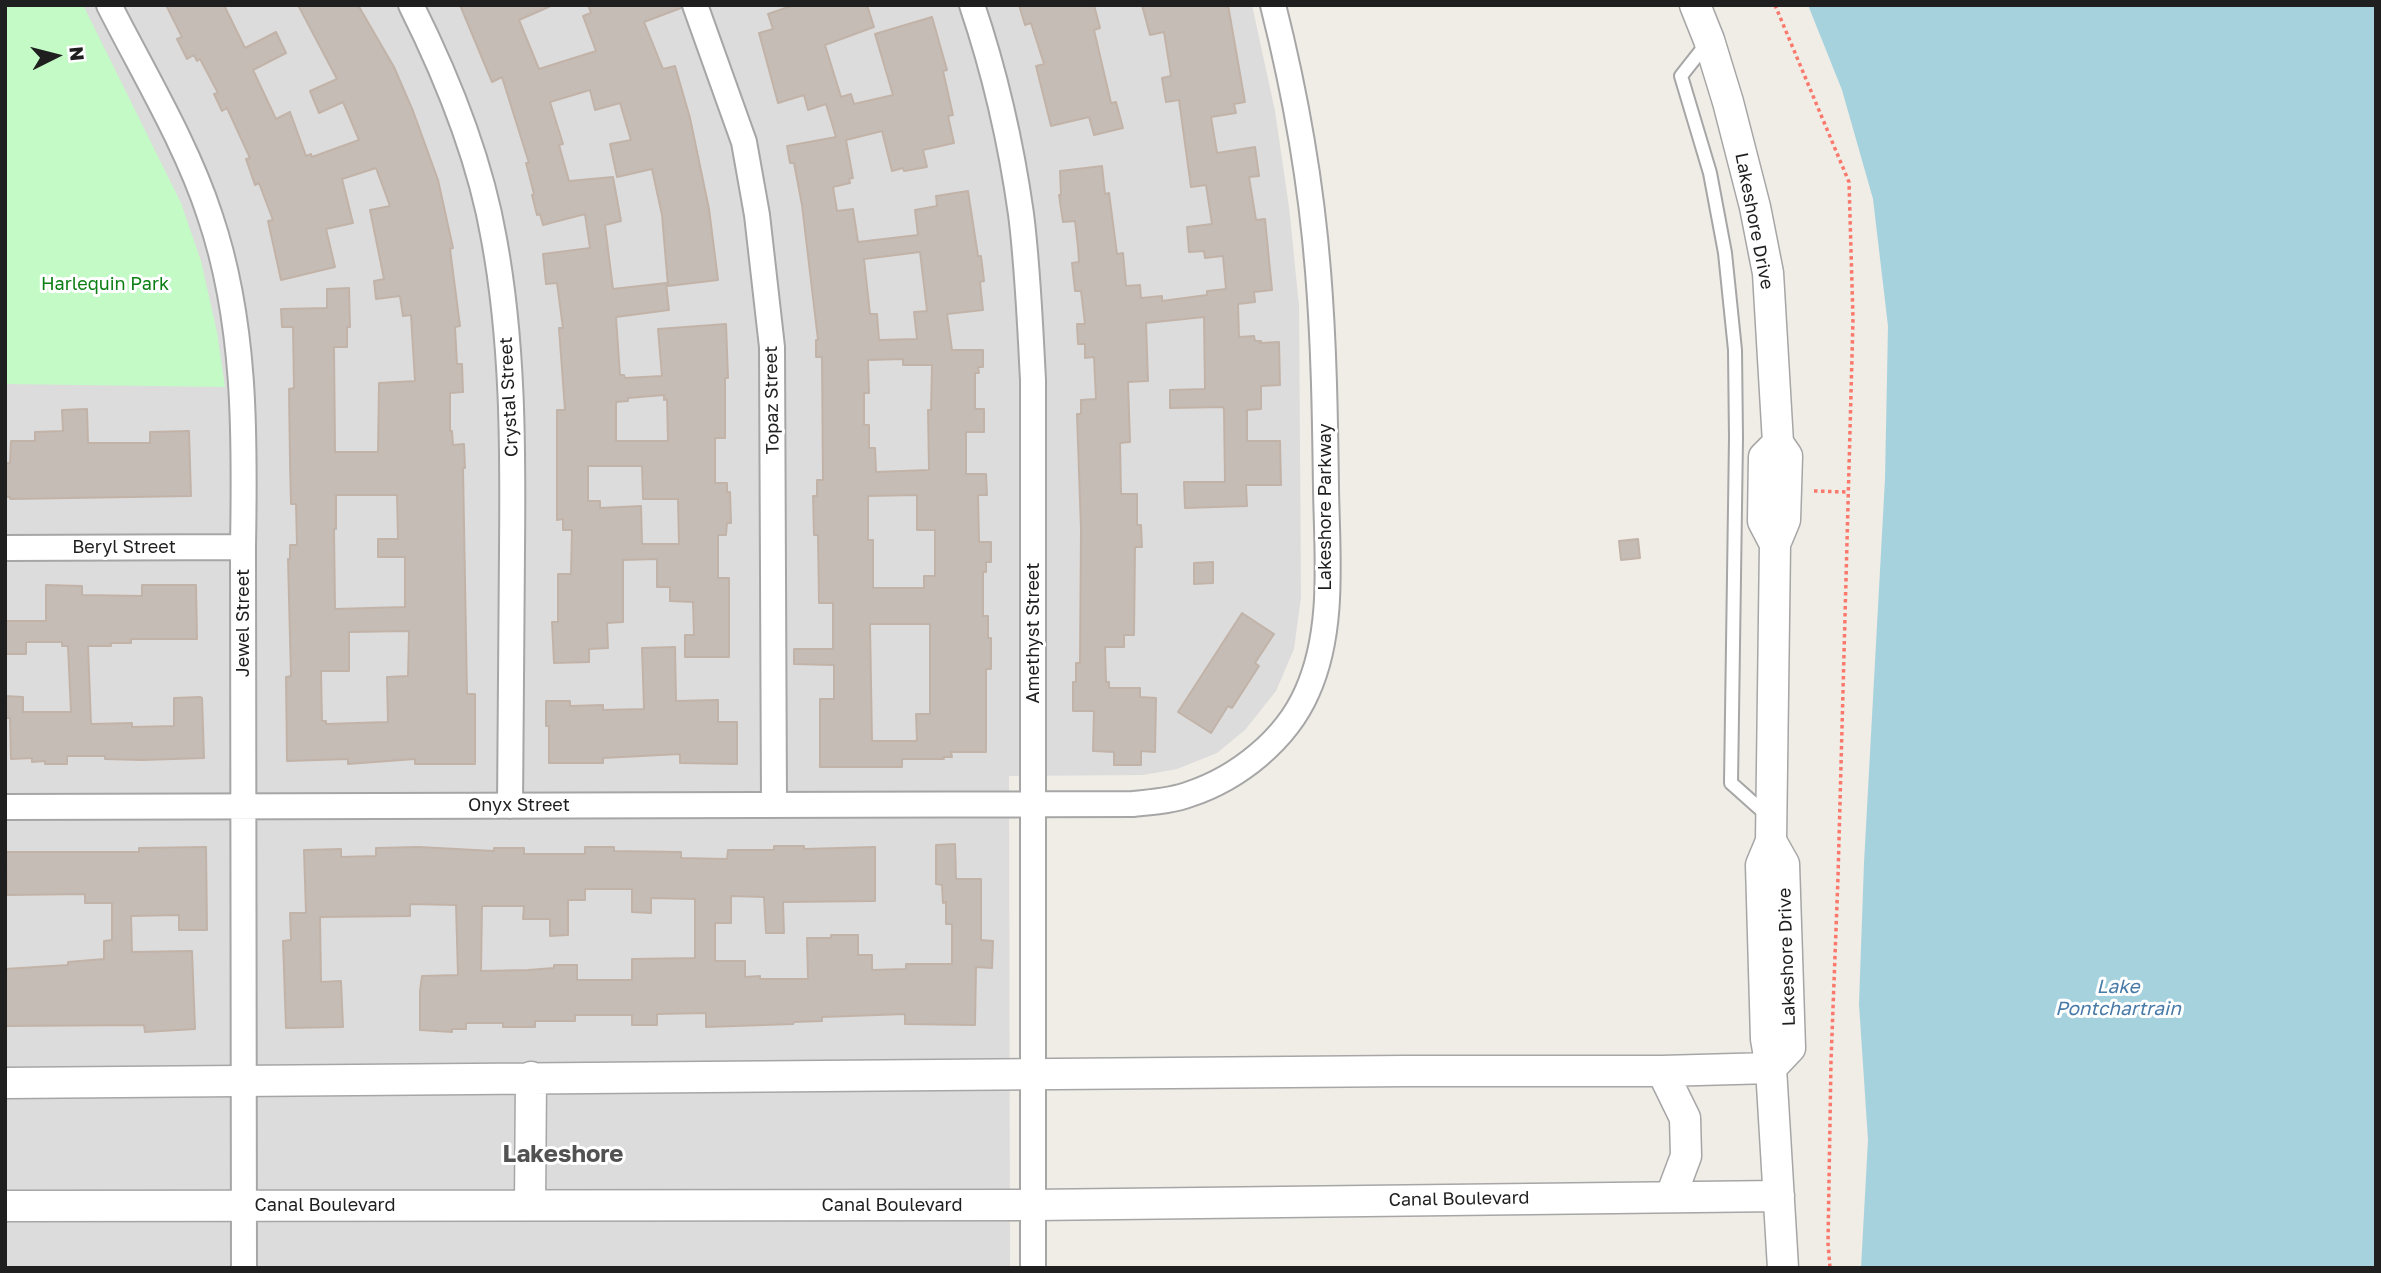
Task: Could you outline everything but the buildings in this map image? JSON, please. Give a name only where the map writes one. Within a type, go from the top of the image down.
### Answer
[{"type":"street","name":"Jewel Street","points":[[109,5],[191,170],[210,215],[226,273],[240,359],[245,458],[244,1268]]},
{"type":"street","name":"Crystal Street","points":[[411,5],[460,116],[494,237],[502,293],[511,388],[510,806]]},
{"type":"street","name":"Topaz Street","points":[[695,5],[744,142],[757,215],[772,347],[774,804]]},
{"type":"street","name":"Amethyst Street","points":[[972,5],[986,45],[1004,116],[1021,215],[1028,285],[1032,380],[1034,1268]]},
{"type":"street","name":"Lakeshore Parkway","points":[[1033,804],[1133,804],[1170,799],[1212,785],[1243,768],[1269,745],[1294,715],[1319,661],[1327,563],[1323,349],[1318,270],[1301,137],[1273,5]]},
{"type":"street","name":"Lakeshore Drive","points":[[1695,5],[1709,40],[1755,207],[1768,273],[1777,443],[1764,457],[1763,521],[1775,544],[1771,830],[1761,865],[1766,1039],[1771,1068],[1783,1268]]},
{"type":"street","name":"Beryl Street","points":[[5,548],[243,547]]},
{"type":"street","name":"Onyx Street","points":[[5,807],[1033,804]]},
{"type":"street","points":[[5,1083],[1771,1068]]},
{"type":"street","points":[[1662,1071],[1685,1118],[1686,1156],[1671,1196]]},
{"type":"street","points":[[530,1205],[531,1077]]},
{"type":"street","name":"Canal Boulevard","points":[[5,1206],[1034,1205],[1779,1196]]},
{"type":"lane","points":[[1709,40],[1681,76],[1712,187],[1725,253],[1735,350],[1731,783],[1771,830]]},
{"type":"path","points":[[1775,5],[1849,182],[1853,319],[1831,1061],[1828,1244],[1830,1268]]},
{"type":"path","points":[[1814,491],[1847,492]]},
{"type":"shaded area","points":[[5,5],[1252,5],[1275,111],[1289,207],[1299,306],[1301,597],[1294,649],[1276,691],[1245,730],[1217,753],[1177,769],[1143,775],[1009,776],[1010,1268],[5,1268]]},
{"type":"green space","name":"Harlequin Park","points":[[5,5],[83,5],[181,203],[201,261],[217,332],[225,387],[5,384]]},
{"type":"water","name":"Lake Pontchartrain","points":[[1808,5],[2376,5],[2376,1268],[1861,1268],[1868,1140],[1859,1004],[1885,479],[1888,326],[1873,199],[1842,90]]},
{"type":"district","name":"Lakeshore","points":[[563,1154]]}]
